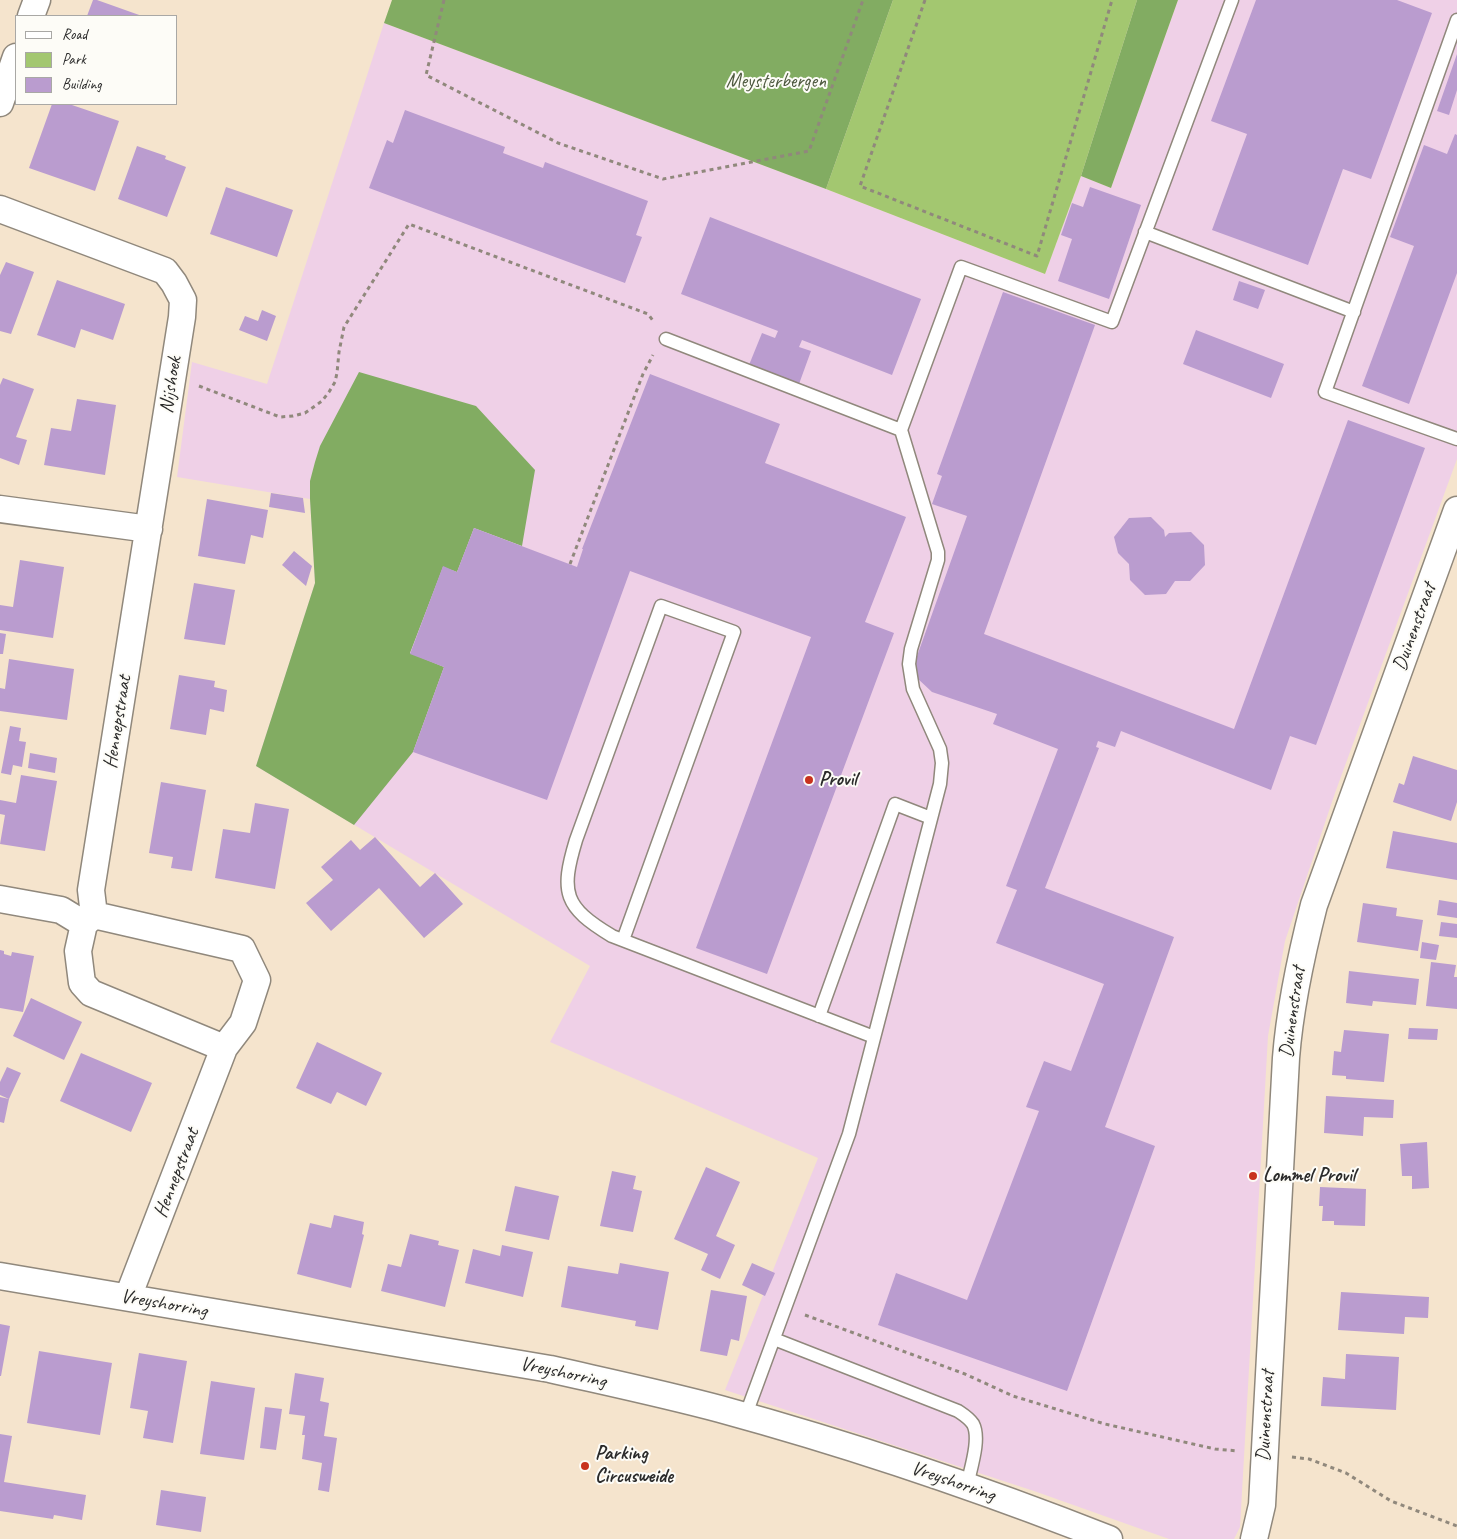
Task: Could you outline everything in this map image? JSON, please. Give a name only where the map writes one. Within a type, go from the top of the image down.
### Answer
[{"type":"street","points":[[31,15],[37,0]]},
{"type":"street","points":[[0,102],[15,60]]},
{"type":"street","name":"Nijshoek","points":[[0,210],[165,271],[183,300],[149,529]]},
{"type":"street","points":[[0,509],[149,529]]},
{"type":"street","name":"Duinenstraat","points":[[1254,1539],[1262,1505],[1288,1026],[1300,961],[1314,905],[1457,510]]},
{"type":"street","name":"Hennepstraat","points":[[149,529],[91,890],[89,919],[78,951],[82,983],[92,993],[224,1048]]},
{"type":"street","points":[[0,899],[61,910],[89,919]]},
{"type":"street","name":"Hennepstraat","points":[[89,919],[242,949],[257,980],[243,1023],[224,1048],[128,1298]]},
{"type":"street","name":"Vreyshorring","points":[[0,1276],[550,1369],[642,1390],[841,1445],[967,1486],[1108,1539]]},
{"type":"lane","points":[[745,1417],[850,1134],[940,784],[942,763],[940,749],[912,689],[909,664],[911,649],[938,560],[938,552],[901,430],[960,267],[1112,322],[1232,0]]},
{"type":"lane","points":[[1457,20],[1325,392],[1457,439]]},
{"type":"lane","points":[[1146,232],[1354,312]]},
{"type":"lane","points":[[666,339],[901,430]]},
{"type":"lane","points":[[623,940],[734,632],[661,606],[568,867],[567,882],[574,905],[594,925],[612,936],[874,1037]]},
{"type":"lane","points":[[819,1016],[894,804],[932,818]]},
{"type":"lane","points":[[774,1339],[958,1411],[969,1419],[974,1426],[976,1444],[967,1486]]},
{"type":"path","points":[[444,0],[426,75],[558,143],[664,179],[809,151],[863,0]]},
{"type":"path","points":[[925,0],[860,186],[1036,256],[1112,0]]},
{"type":"path","points":[[172,379],[209,389],[280,417],[305,413],[322,401],[335,382],[344,327],[409,224],[648,314],[666,339],[655,352],[643,374],[570,564]]},
{"type":"path","points":[[785,1308],[966,1374],[1013,1396],[1096,1422],[1215,1449],[1309,1459],[1346,1473],[1390,1501],[1457,1526]]},
{"type":"shaded area","name":"Provil","points":[[1178,0],[1457,0],[1457,459],[1335,793],[1285,941],[1268,1036],[1240,1527],[1234,1539],[1169,1539],[1034,1491],[725,1390],[818,1158],[550,1042],[590,966],[256,766],[315,583],[310,499],[177,477],[192,362],[267,384],[384,23],[826,189],[1045,274],[1081,176],[1111,188]]},
{"type":"green space","name":"Meysterbergen","points":[[392,0],[893,0],[826,189],[384,23]]},
{"type":"green space","points":[[893,0],[1137,0],[1081,176],[1045,274],[826,189]]},
{"type":"green space","points":[[1137,0],[1178,0],[1111,188],[1081,176]]},
{"type":"green space","points":[[359,372],[476,406],[535,470],[522,546],[474,528],[457,572],[443,567],[410,653],[444,667],[413,752],[354,825],[256,766],[315,583],[310,481],[320,446]]},
{"type":"building","points":[[93,0],[97,0],[139,15],[87,15]]},
{"type":"building","points":[[1256,0],[1397,0],[1432,13],[1371,179],[1343,169],[1308,265],[1212,230],[1247,134],[1211,121]]},
{"type":"building","points":[[1457,54],[1457,90],[1449,115],[1437,111]]},
{"type":"building","points":[[52,105],[72,105],[119,121],[95,191],[29,168]]},
{"type":"building","points":[[405,110],[505,147],[503,153],[543,168],[545,162],[648,201],[636,235],[642,237],[625,283],[369,188],[387,140],[393,143]]},
{"type":"building","points":[[1455,134],[1457,135],[1457,273],[1409,404],[1362,386],[1414,246],[1390,237],[1424,145],[1447,154]]},
{"type":"building","points":[[137,146],[166,156],[165,159],[186,167],[167,217],[118,199]]},
{"type":"building","points":[[226,187],[293,210],[277,257],[210,234]]},
{"type":"building","points":[[1090,187],[1141,205],[1109,299],[1058,281],[1072,239],[1061,235],[1072,203],[1083,207]]},
{"type":"building","points":[[710,217],[921,299],[892,375],[802,340],[799,347],[811,351],[799,384],[749,365],[762,333],[775,338],[778,331],[681,294]]},
{"type":"building","points":[[6,262],[34,272],[11,334],[0,331],[0,275]]},
{"type":"building","points":[[57,280],[125,304],[113,340],[81,329],[75,348],[37,335]]},
{"type":"building","points":[[1239,281],[1265,290],[1258,309],[1233,300]]},
{"type":"building","points":[[1003,292],[1095,325],[984,634],[1234,729],[1348,420],[1425,448],[1316,745],[1290,736],[1271,790],[1121,731],[1115,747],[1098,741],[1096,747],[1099,748],[1045,888],[1174,937],[1105,1127],[1155,1146],[1067,1391],[878,1325],[896,1273],[967,1300],[1039,1111],[1026,1107],[1044,1061],[1071,1071],[1104,984],[996,943],[1017,890],[1006,886],[1058,749],[993,724],[997,714],[932,692],[916,677],[916,659],[967,516],[932,504],[942,476],[937,474]]},
{"type":"building","points":[[262,310],[276,316],[267,341],[239,330],[245,316],[258,321]]},
{"type":"building","points":[[1196,330],[1284,364],[1271,398],[1183,364]]},
{"type":"building","points":[[650,374],[780,424],[765,463],[906,517],[865,622],[894,633],[767,974],[696,948],[811,637],[630,571],[547,800],[413,752],[444,667],[410,654],[443,566],[457,572],[474,528],[577,567],[582,549]]},
{"type":"building","points":[[3,378],[34,389],[16,437],[27,440],[19,465],[0,458],[0,385]]},
{"type":"building","points":[[77,399],[116,405],[105,475],[44,465],[51,428],[71,431]]},
{"type":"building","points":[[271,493],[303,498],[305,513],[269,507]]},
{"type":"building","points":[[207,499],[268,510],[263,538],[251,535],[245,564],[198,556]]},
{"type":"building","points":[[1151,517],[1164,530],[1165,537],[1169,533],[1191,532],[1204,545],[1205,565],[1190,581],[1175,581],[1166,594],[1145,595],[1130,580],[1129,564],[1118,553],[1114,537],[1129,518]]},
{"type":"building","points":[[294,551],[312,566],[306,586],[282,565]]},
{"type":"building","points":[[20,560],[64,567],[53,638],[0,630],[0,605],[13,607]]},
{"type":"building","points":[[194,583],[235,590],[225,645],[184,639]]},
{"type":"building","points":[[0,633],[6,634],[3,654],[0,654]]},
{"type":"building","points":[[9,659],[74,669],[67,720],[0,711],[0,688],[5,689]]},
{"type":"building","points":[[179,675],[215,681],[214,687],[227,690],[224,712],[210,709],[206,735],[170,729]]},
{"type":"building","points":[[10,726],[21,728],[19,741],[26,742],[22,767],[13,765],[11,775],[1,773]]},
{"type":"building","points":[[30,753],[57,758],[55,773],[28,768]]},
{"type":"building","points":[[1413,756],[1457,770],[1457,802],[1451,821],[1393,802],[1399,783],[1404,785]]},
{"type":"building","points":[[21,775],[57,781],[45,851],[0,844],[5,815],[0,814],[0,800],[16,803]]},
{"type":"building","points":[[161,782],[206,790],[192,871],[171,868],[173,857],[149,853]]},
{"type":"building","points":[[255,803],[289,809],[275,889],[215,878],[223,829],[250,833]]},
{"type":"building","points":[[1393,831],[1457,843],[1457,880],[1386,868]]},
{"type":"building","points":[[375,837],[420,887],[435,873],[463,904],[424,938],[379,888],[331,931],[306,903],[333,880],[321,867],[351,840],[360,850]]},
{"type":"building","points":[[1439,900],[1457,903],[1457,918],[1437,915]]},
{"type":"building","points":[[1363,903],[1397,908],[1396,916],[1423,920],[1418,951],[1357,942]]},
{"type":"building","points":[[1441,922],[1457,924],[1457,938],[1439,936]]},
{"type":"building","points":[[1422,942],[1439,945],[1436,960],[1420,958]]},
{"type":"building","points":[[0,950],[4,951],[4,954],[11,956],[12,952],[34,956],[23,1012],[0,1008]]},
{"type":"building","points":[[1431,962],[1456,965],[1454,977],[1457,977],[1457,1009],[1426,1006]]},
{"type":"building","points":[[1349,971],[1419,979],[1416,1005],[1373,1001],[1372,1006],[1346,1003]]},
{"type":"building","points":[[31,998],[82,1022],[64,1060],[13,1036]]},
{"type":"building","points":[[1409,1028],[1438,1029],[1437,1040],[1408,1039]]},
{"type":"building","points":[[1344,1030],[1389,1034],[1384,1082],[1346,1079],[1346,1076],[1332,1075],[1334,1051],[1341,1052]]},
{"type":"building","points":[[317,1042],[382,1073],[366,1106],[337,1092],[331,1104],[296,1088]]},
{"type":"building","points":[[81,1053],[152,1083],[131,1132],[60,1101]]},
{"type":"building","points":[[7,1067],[21,1073],[9,1099],[0,1095],[0,1082]]},
{"type":"building","points":[[1326,1096],[1394,1100],[1393,1118],[1364,1117],[1363,1136],[1324,1133]]},
{"type":"building","points":[[0,1097],[9,1099],[4,1123],[0,1122]]},
{"type":"building","points":[[1427,1142],[1429,1188],[1412,1189],[1412,1176],[1402,1176],[1400,1144]]},
{"type":"building","points":[[706,1167],[740,1182],[716,1236],[735,1245],[720,1279],[701,1270],[708,1254],[674,1239]]},
{"type":"building","points":[[612,1171],[636,1176],[633,1189],[642,1191],[633,1232],[600,1226]]},
{"type":"building","points":[[515,1186],[559,1196],[549,1240],[505,1231]]},
{"type":"building","points":[[1320,1187],[1366,1189],[1365,1226],[1334,1225],[1334,1221],[1322,1221],[1323,1206],[1319,1206]]},
{"type":"building","points":[[334,1215],[364,1222],[362,1234],[364,1235],[351,1288],[297,1274],[310,1223],[331,1228]]},
{"type":"building","points":[[410,1234],[439,1241],[438,1245],[459,1250],[445,1307],[381,1291],[388,1264],[401,1267]]},
{"type":"building","points":[[502,1245],[533,1252],[523,1297],[465,1283],[473,1249],[500,1256]]},
{"type":"building","points":[[620,1263],[669,1272],[658,1330],[635,1326],[636,1321],[561,1307],[568,1266],[618,1274]]},
{"type":"building","points":[[752,1263],[775,1273],[765,1296],[742,1285]]},
{"type":"building","points":[[711,1290],[747,1296],[739,1341],[731,1339],[727,1356],[700,1351]]},
{"type":"building","points":[[1341,1292],[1429,1297],[1428,1318],[1405,1317],[1404,1334],[1338,1330]]},
{"type":"building","points":[[0,1324],[10,1326],[1,1376],[0,1376]]},
{"type":"building","points":[[39,1351],[112,1363],[100,1435],[27,1423]]},
{"type":"building","points":[[139,1353],[187,1361],[173,1443],[143,1438],[148,1411],[130,1408]]},
{"type":"building","points":[[1346,1354],[1399,1357],[1396,1410],[1321,1406],[1323,1377],[1345,1379]]},
{"type":"building","points":[[295,1373],[324,1378],[320,1401],[329,1403],[324,1436],[337,1438],[329,1492],[318,1490],[322,1463],[302,1459],[305,1435],[302,1435],[305,1416],[289,1414]]},
{"type":"building","points":[[211,1381],[255,1388],[244,1460],[200,1454]]},
{"type":"building","points":[[265,1407],[282,1409],[276,1450],[260,1448]]},
{"type":"building","points":[[0,1434],[12,1436],[4,1482],[86,1495],[82,1520],[54,1515],[53,1519],[0,1511]]},
{"type":"building","points":[[161,1490],[206,1497],[201,1532],[156,1525]]},
{"type":"place","name":"Provil","points":[[809,780]]},
{"type":"place","name":"Lommel Provil","points":[[1253,1176]]},
{"type":"place","name":"Parking Circusweide","points":[[585,1466]]}]
